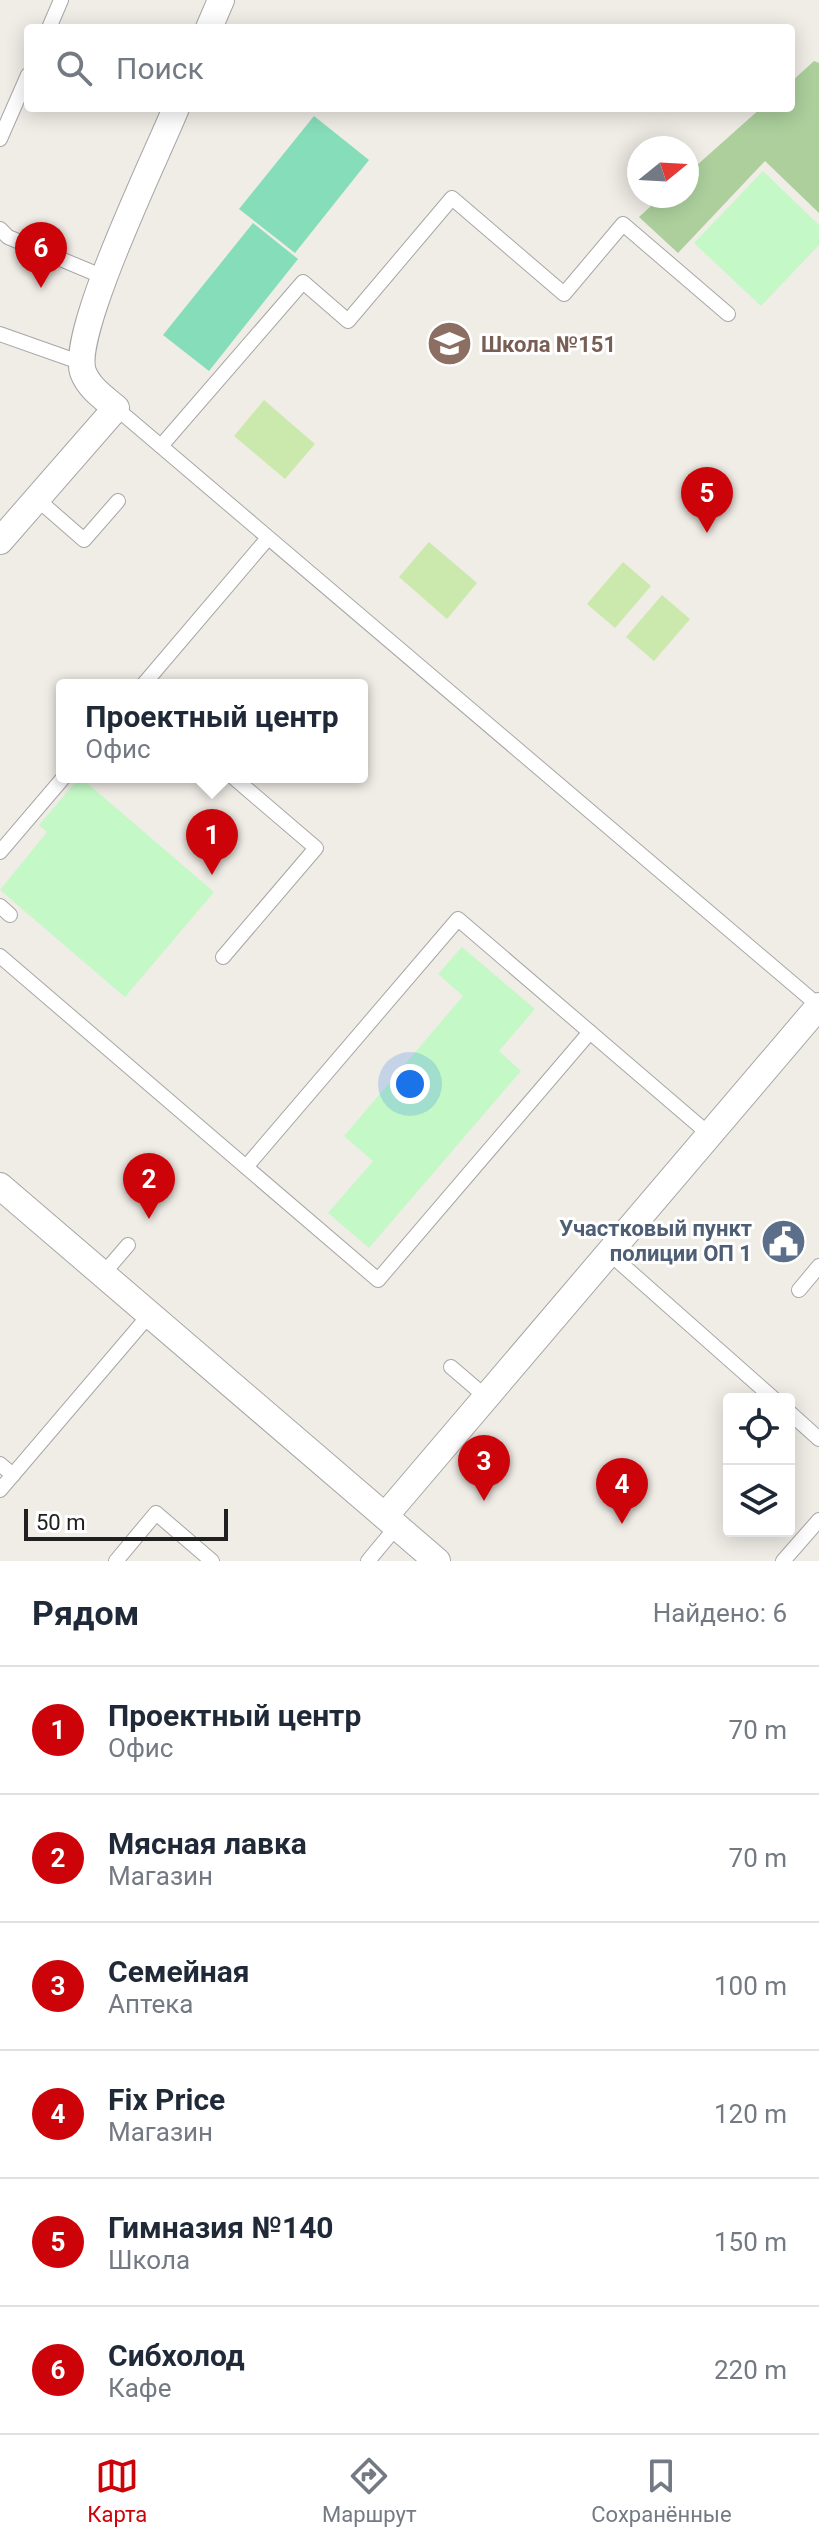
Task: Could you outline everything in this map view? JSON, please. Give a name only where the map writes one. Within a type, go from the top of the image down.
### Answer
[{"type":"street","points":[[211,24],[221,0]]},
{"type":"street","points":[[0,541],[116,408],[90,386],[82,363],[87,325],[174,112]]},
{"type":"street","points":[[391,1521],[486,1397],[819,1006]]},
{"type":"street","points":[[0,1186],[437,1561]]},
{"type":"lane","points":[[51,24],[61,0]]},
{"type":"lane","points":[[0,139],[24,84]]},
{"type":"lane","points":[[161,446],[303,282],[348,321],[452,198],[564,294],[623,224],[728,314]]},
{"type":"lane","points":[[0,229],[8,237],[106,278]]},
{"type":"lane","points":[[0,334],[82,363]]},
{"type":"lane","points":[[116,408],[819,1006]]},
{"type":"lane","points":[[37,499],[84,540],[118,501]]},
{"type":"lane","points":[[148,679],[268,538]]},
{"type":"lane","points":[[0,852],[59,783]]},
{"type":"lane","points":[[223,957],[316,848],[240,783]]},
{"type":"lane","points":[[246,1167],[458,919],[710,1135]]},
{"type":"lane","points":[[0,956],[378,1280],[590,1032]]},
{"type":"lane","points":[[103,1274],[128,1245]]},
{"type":"lane","points":[[609,1253],[767,1393]]},
{"type":"lane","points":[[799,1290],[819,1266]]},
{"type":"lane","points":[[0,1490],[150,1314]]},
{"type":"lane","points":[[451,1367],[486,1397]]},
{"type":"lane","points":[[795,1417],[819,1439]]},
{"type":"lane","points":[[0,1464],[13,1475]]},
{"type":"lane","points":[[116,1561],[156,1513],[212,1561]]},
{"type":"lane","points":[[783,1561],[819,1520]]},
{"type":"lane","points":[[368,1561],[391,1521]]},
{"type":"green space","points":[[814,61],[819,63],[819,213],[765,161],[678,253],[639,217],[649,208],[699,208],[699,163],[757,112],[795,112],[795,78]]},
{"type":"green space","points":[[314,116],[369,160],[295,253],[239,209]]},
{"type":"green space","points":[[763,171],[819,225],[819,245],[761,306],[694,243]]},
{"type":"green space","points":[[253,223],[298,259],[209,371],[163,335]]},
{"type":"green space","points":[[264,400],[315,444],[285,479],[234,436]]},
{"type":"green space","points":[[429,542],[477,583],[447,619],[399,577]]},
{"type":"green space","points":[[623,562],[651,586],[615,628],[587,604]]},
{"type":"green space","points":[[662,595],[690,619],[654,661],[626,637]]},
{"type":"green space","points":[[75,783],[87,783],[214,892],[125,997],[0,890],[47,832],[39,825]]},
{"type":"green space","points":[[462,947],[535,1009],[499,1051],[521,1071],[369,1248],[328,1213],[373,1161],[344,1136],[463,996],[438,974]]},
{"type":"place","name":"Сибхолод","points":[[41,288]]},
{"type":"place","name":"Школа №151","points":[[450,344]]},
{"type":"place","name":"Гимназия №140","points":[[707,533]]},
{"type":"place","name":"Проектный центр","points":[[212,875]]},
{"type":"place","name":"Мясная лавка","points":[[149,1219]]},
{"type":"place","name":"Участковый пункт полиции ОП 1","points":[[783,1241]]},
{"type":"place","name":"Семейная","points":[[484,1501]]},
{"type":"place","name":"Fix Price","points":[[622,1524]]}]
